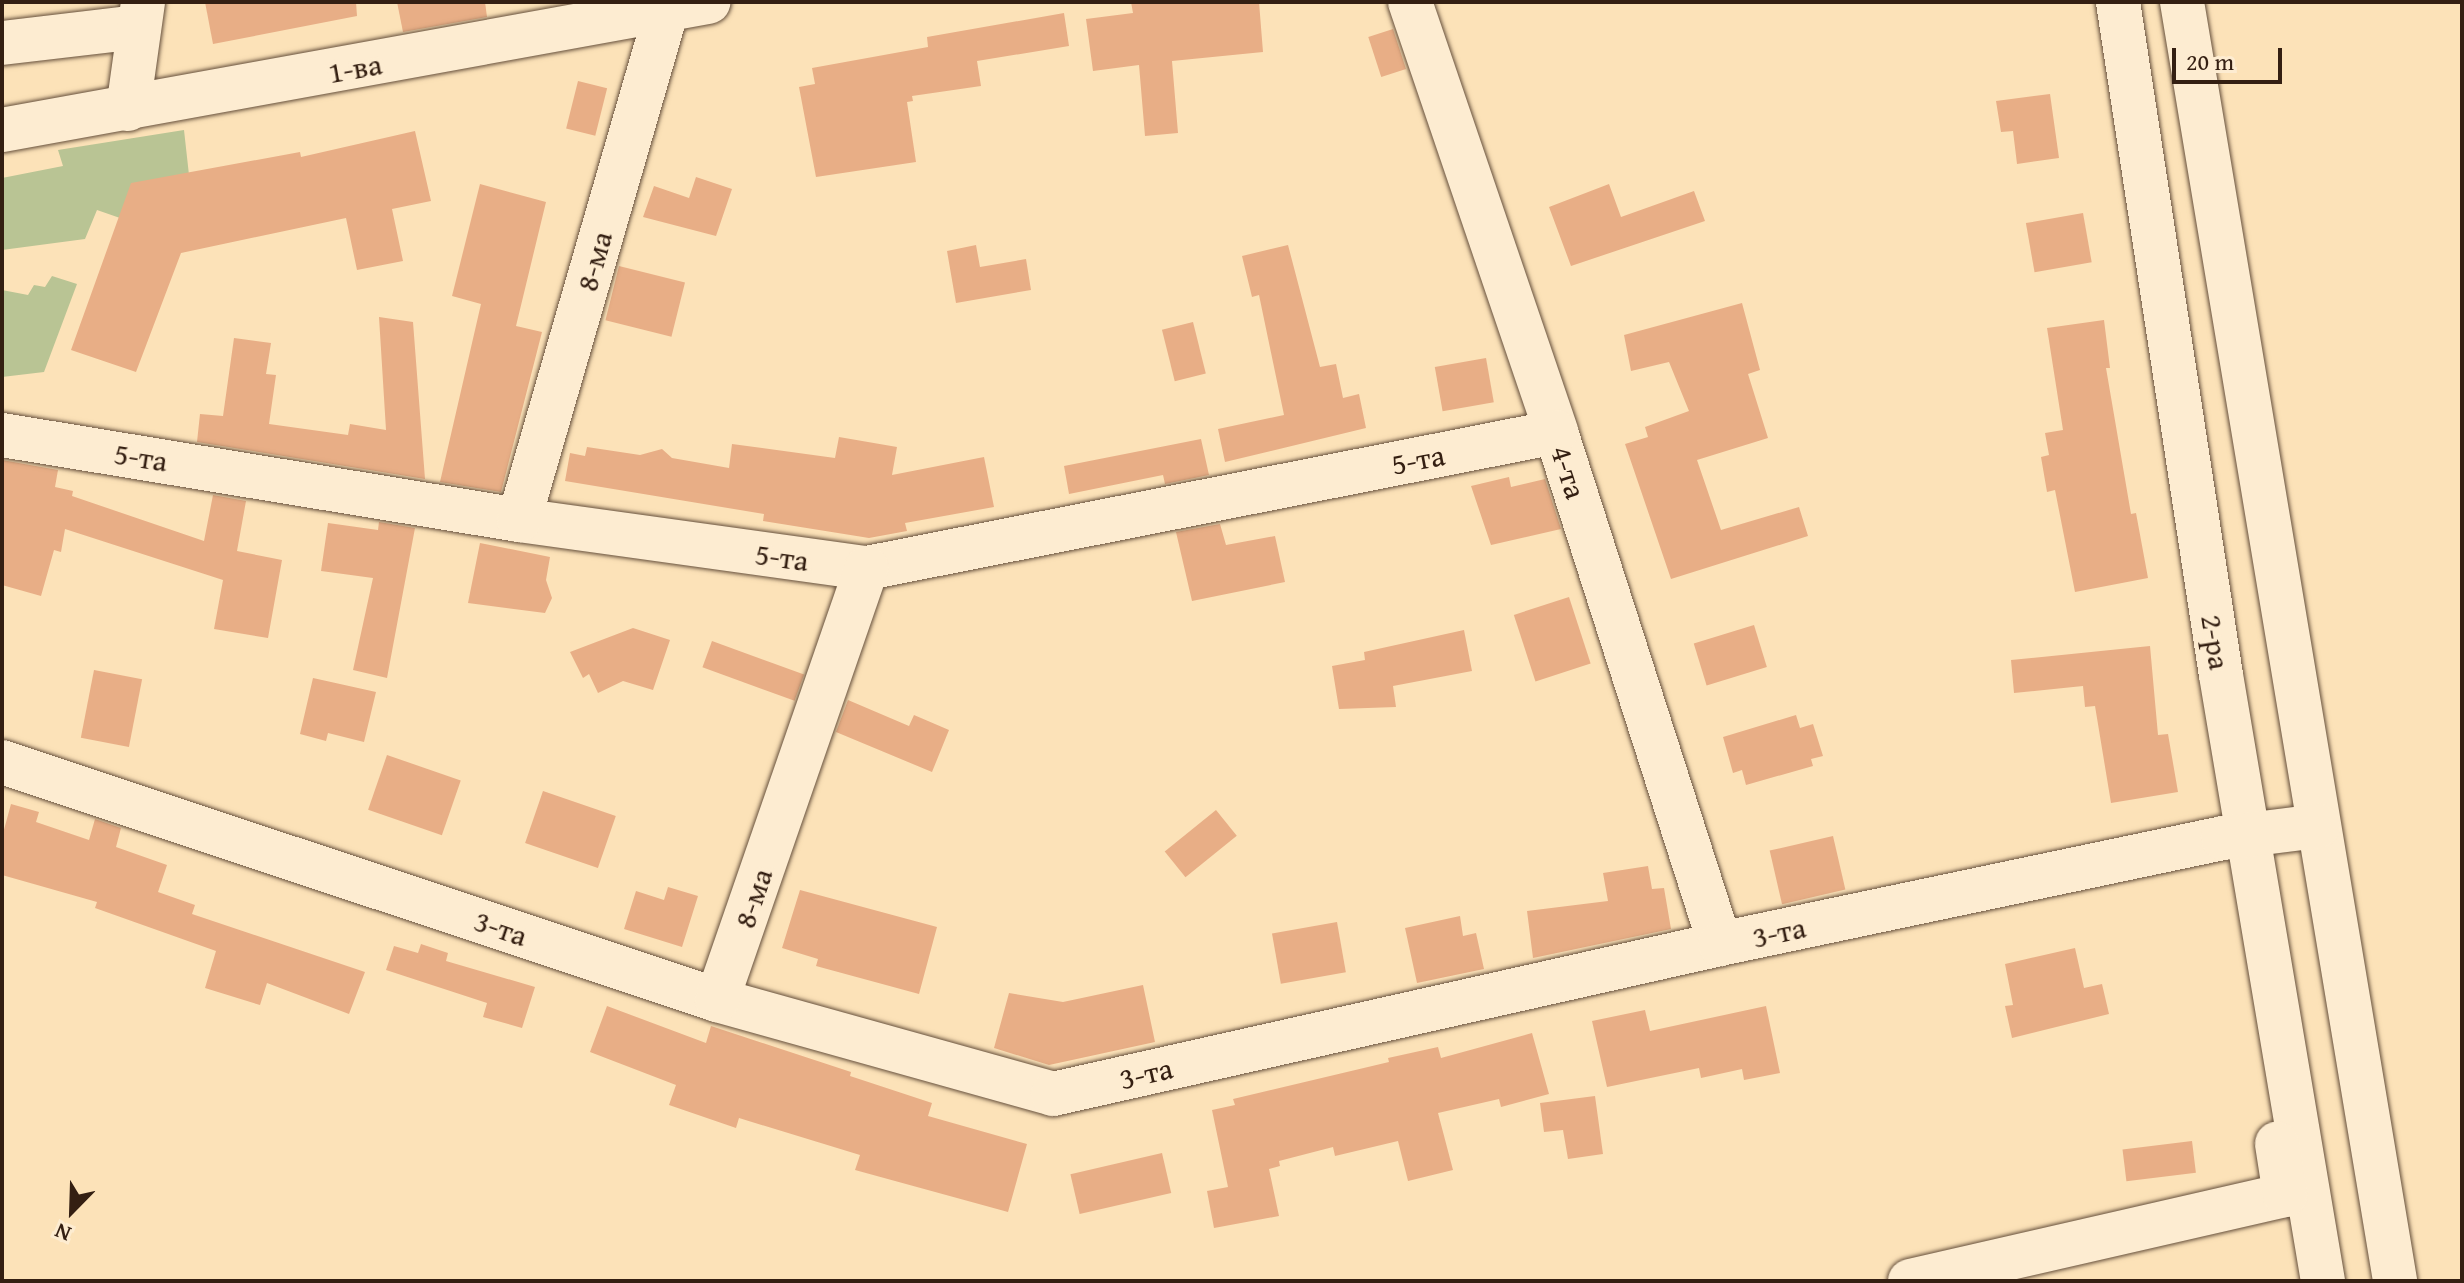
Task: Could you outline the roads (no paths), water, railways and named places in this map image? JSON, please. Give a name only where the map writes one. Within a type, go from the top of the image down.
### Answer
[{"type":"street","name":"4-та","points":[[1410,2],[1556,432],[1720,944]]},
{"type":"street","name":"2-ра","points":[[2118,2],[2221,675],[2237,837],[2323,1281]]},
{"type":"street","points":[[2182,2],[2395,1281]]},
{"type":"street","name":"1-ва","points":[[2,130],[681,5]]},
{"type":"street","name":"8-ма","points":[[519,520],[681,5]]},
{"type":"street","points":[[2,43],[141,14],[128,109]]},
{"type":"street","name":"5-та","points":[[2,435],[519,520],[867,568],[1556,432]]},
{"type":"street","name":"8-ма","points":[[717,1000],[867,568]]},
{"type":"street","name":"3-та","points":[[4,770],[717,1000],[1053,1094],[1720,944],[2237,837],[2318,826]]},
{"type":"street","points":[[1910,1281],[2285,1195],[2237,837]]}]
